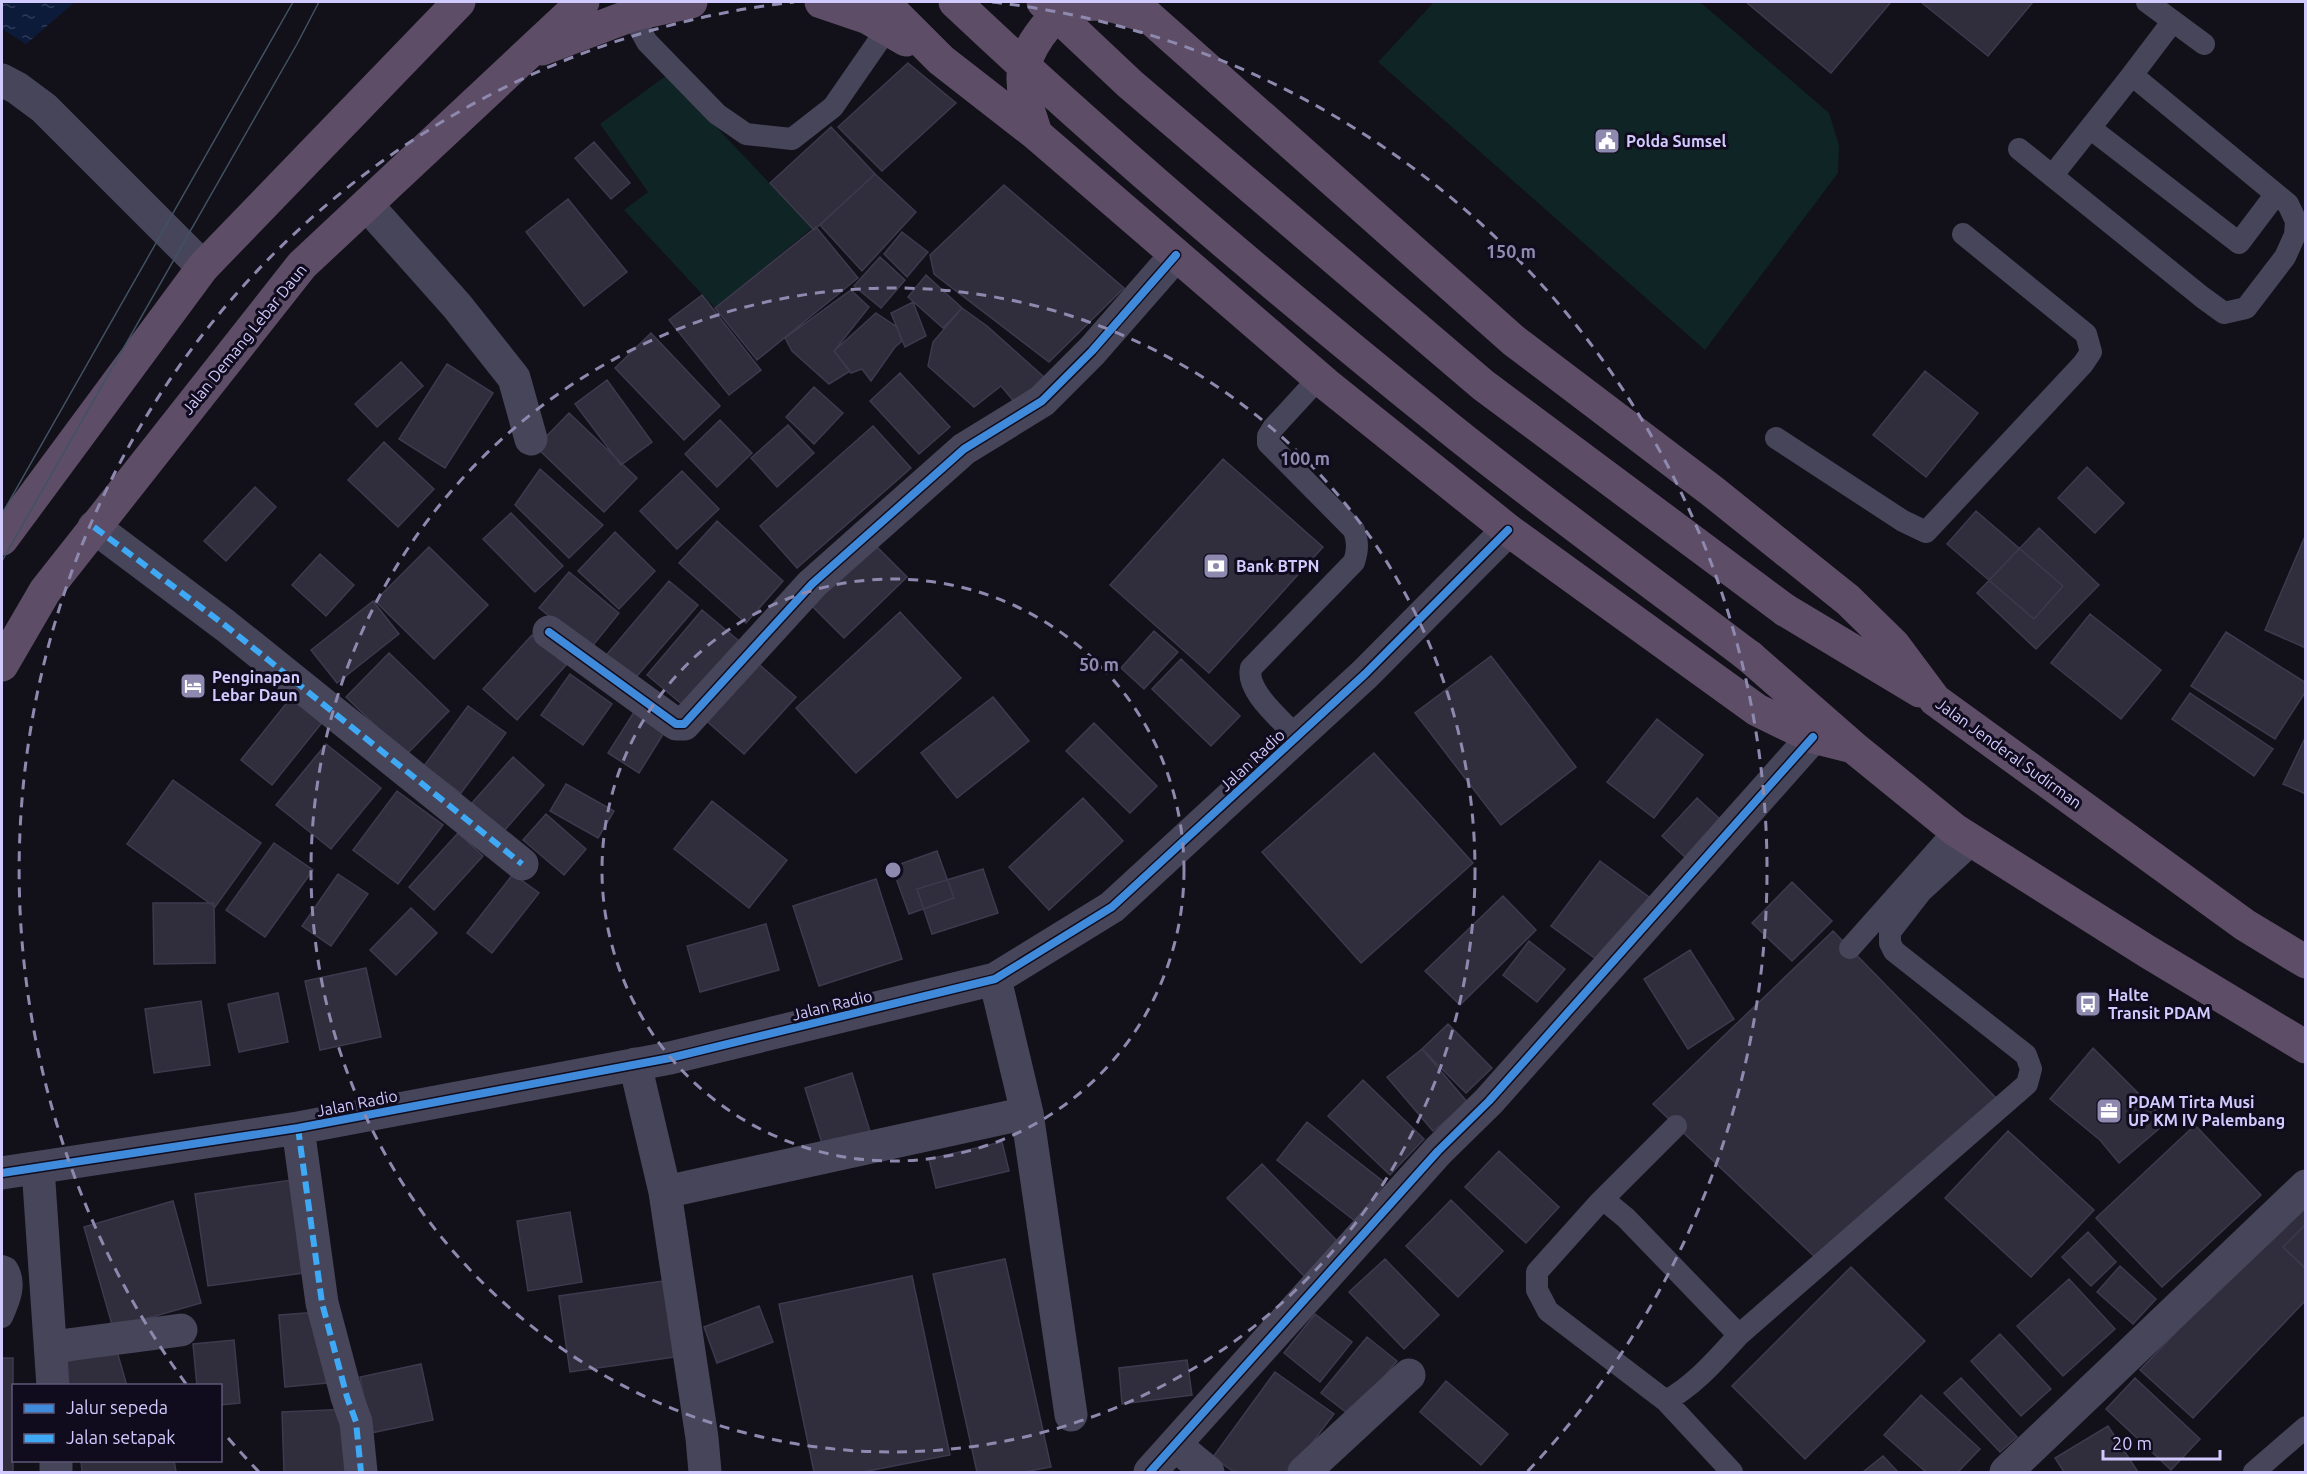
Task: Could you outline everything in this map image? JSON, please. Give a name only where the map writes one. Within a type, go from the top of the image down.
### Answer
[{"type":"highway","points":[[8,520],[203,267],[459,2]]},
{"type":"highway","name":"Jalan Demang Lebar Daun","points":[[2,665],[45,591],[302,265],[583,2]]},
{"type":"highway","points":[[524,57],[632,15],[692,2]]},
{"type":"highway","points":[[821,2],[868,18],[885,15],[1036,134],[1319,378],[1508,530],[1757,710],[1813,737],[1853,747]]},
{"type":"highway","points":[[956,2],[1044,85],[1290,297],[1451,429],[1750,657],[1853,747],[1965,836],[2148,952],[2306,1047]]},
{"type":"highway","points":[[1043,2],[1130,84],[1483,385],[1785,610],[1935,700]]},
{"type":"highway","points":[[1036,134],[1025,94],[1023,75],[1026,58],[1035,41],[1056,18],[1070,8],[1102,4],[1141,9]]},
{"type":"highway","name":"Jalan Jenderal Sudirman","points":[[1141,9],[1513,340],[1712,491],[1848,600],[1894,645],[1935,700],[2245,925],[2306,962]]},
{"type":"street","points":[[2,80],[44,108],[203,267]]},
{"type":"street","points":[[367,205],[457,306],[514,378],[531,439]]},
{"type":"street","points":[[549,632],[676,724],[684,724],[812,584],[964,449],[1042,401],[1092,351],[1176,255]]},
{"type":"street","points":[[94,527],[226,626],[522,864]]},
{"type":"street","name":"Jalan Radio","points":[[2,1173],[298,1128],[635,1064],[681,1055],[995,979],[1112,907],[1365,674],[1508,530]]},
{"type":"street","points":[[1150,1473],[1438,1151],[1489,1101],[1813,737]]},
{"type":"street","points":[[995,979],[1027,1113],[1071,1415]]},
{"type":"street","points":[[635,1064],[665,1192],[702,1438],[705,1473]]},
{"type":"street","points":[[665,1192],[1027,1113]]},
{"type":"street","points":[[298,1128],[322,1303],[356,1422],[361,1473]]},
{"type":"street","points":[[38,1168],[53,1384]]},
{"type":"street","points":[[2006,1473],[2306,1186]]},
{"type":"street","points":[[52,1347],[180,1330]]},
{"type":"street","points":[[1304,1473],[1409,1375]]},
{"type":"street","points":[[1175,1445],[1208,1473]]},
{"type":"lane","points":[[2147,2],[2204,44]]},
{"type":"lane","points":[[632,15],[647,42],[717,114],[746,134],[792,139],[833,107],[885,15]]},
{"type":"lane","points":[[2052,176],[2173,21]]},
{"type":"lane","points":[[2019,149],[2224,313],[2246,308],[2285,257],[2295,235],[2296,221],[2288,204],[2132,75]]},
{"type":"lane","points":[[2090,128],[2239,243],[2276,194]]},
{"type":"lane","points":[[1776,438],[1903,521],[1926,532],[2083,364],[2091,352],[2086,334],[1964,234]]},
{"type":"lane","points":[[1297,736],[1252,686],[1249,673],[1251,668],[1354,562],[1357,553],[1357,539],[1354,530],[1268,443],[1268,436],[1273,428],[1319,378]]},
{"type":"lane","points":[[1850,948],[1965,836]]},
{"type":"lane","points":[[1666,1401],[1684,1391],[1702,1376],[1739,1335],[2027,1084],[2031,1069],[2026,1055],[1894,951],[1890,943],[1890,932],[1965,836]]},
{"type":"lane","points":[[1676,1126],[1603,1199],[1538,1272],[1538,1290],[1548,1311],[1666,1401],[1732,1473]]},
{"type":"lane","points":[[1603,1199],[1626,1218],[1739,1335]]},
{"type":"lane","points":[[2,1266],[10,1272],[12,1285],[10,1300],[2,1317]]},
{"type":"lane","points":[[2254,1473],[2306,1427]]},
{"type":"green space","points":[[1434,2],[1700,2],[1829,113],[1839,145],[1838,173],[1705,350],[1378,62]]},
{"type":"green space","points":[[667,75],[812,228],[715,308],[624,210],[648,192],[600,124]]},
{"type":"water","points":[[2,2],[75,2],[26,44],[2,29]]},
{"type":"building","points":[[1746,2],[1891,2],[1831,73]]},
{"type":"building","points":[[1921,2],[2033,2],[1988,56]]},
{"type":"building","points":[[908,63],[956,103],[882,171],[838,127]]},
{"type":"building","points":[[831,127],[875,174],[814,230],[770,183]]},
{"type":"building","points":[[594,142],[630,183],[611,199],[575,158]]},
{"type":"building","points":[[875,174],[916,212],[862,271],[820,225]]},
{"type":"building","points":[[1004,185],[1124,288],[1049,362],[934,274],[930,255]]},
{"type":"building","points":[[568,199],[627,272],[584,306],[526,232]]},
{"type":"building","points":[[816,227],[858,278],[757,360],[715,308]]},
{"type":"building","points":[[902,232],[928,252],[907,277],[884,254]]},
{"type":"building","points":[[880,257],[905,280],[881,308],[854,286]]},
{"type":"building","points":[[926,275],[962,308],[943,328],[908,297]]},
{"type":"building","points":[[851,290],[869,307],[834,351],[850,371],[829,384],[792,351],[785,338]]},
{"type":"building","points":[[702,295],[761,370],[729,395],[669,320]]},
{"type":"building","points":[[913,302],[926,336],[905,347],[891,313]]},
{"type":"building","points":[[962,308],[987,326],[1044,377],[1018,406],[1001,386],[974,407],[928,366],[933,342]]},
{"type":"building","points":[[876,313],[897,327],[902,341],[895,347],[871,381],[862,369],[851,373],[834,351]]},
{"type":"building","points":[[651,333],[720,406],[684,440],[615,368]]},
{"type":"building","points":[[401,362],[423,386],[377,427],[355,404]]},
{"type":"building","points":[[447,364],[493,393],[445,468],[399,439]]},
{"type":"building","points":[[1925,371],[1978,413],[1926,477],[1873,435]]},
{"type":"building","points":[[900,373],[950,427],[919,454],[870,401]]},
{"type":"building","points":[[607,380],[652,442],[621,465],[575,404]]},
{"type":"building","points":[[814,387],[843,413],[814,444],[786,417]]},
{"type":"building","points":[[569,413],[637,478],[604,512],[536,447]]},
{"type":"building","points":[[720,420],[752,453],[717,487],[685,454]]},
{"type":"building","points":[[788,425],[814,453],[777,487],[751,458]]},
{"type":"building","points":[[873,426],[911,468],[797,568],[760,526]]},
{"type":"building","points":[[384,442],[434,489],[398,527],[348,480]]},
{"type":"building","name":"Bank BTPN","points":[[1223,459],[1323,547],[1209,673],[1110,585]]},
{"type":"building","points":[[2087,467],[2124,503],[2095,533],[2058,498]]},
{"type":"building","points":[[540,469],[603,525],[569,558],[515,505]]},
{"type":"building","points":[[682,471],[719,509],[677,549],[640,511]]},
{"type":"building","points":[[255,487],[276,507],[226,561],[204,541]]},
{"type":"building","points":[[1976,511],[2063,586],[2034,619],[1947,544]]},
{"type":"building","points":[[511,513],[563,566],[535,592],[483,539]]},
{"type":"building","points":[[717,521],[783,581],[746,623],[679,563]]},
{"type":"building","points":[[2039,528],[2099,585],[2036,649],[1977,593]]},
{"type":"building","points":[[615,532],[655,571],[619,609],[578,571]]},
{"type":"building","points":[[2306,534],[2306,648],[2265,630]]},
{"type":"building","points":[[871,541],[907,577],[844,638],[808,602]]},
{"type":"building","points":[[429,547],[488,605],[434,659],[375,601]]},
{"type":"building","points":[[320,554],[354,585],[326,616],[292,585]]},
{"type":"building","points":[[569,572],[619,613],[590,649],[539,608]]},
{"type":"building","points":[[669,581],[698,605],[631,683],[603,659]]},
{"type":"building","points":[[373,601],[399,634],[337,683],[311,650]]},
{"type":"building","points":[[702,610],[744,645],[690,711],[647,675]]},
{"type":"building","points":[[900,612],[961,678],[856,773],[796,708]]},
{"type":"building","points":[[2090,614],[2161,670],[2121,719],[2051,663]]},
{"type":"building","points":[[1154,631],[1178,652],[1144,689],[1121,668]]},
{"type":"building","points":[[2226,632],[2306,683],[2306,691],[2275,739],[2191,686]]},
{"type":"building","points":[[532,635],[566,665],[517,720],[483,689]]},
{"type":"building","points":[[389,653],[449,711],[406,755],[346,697]]},
{"type":"building","points":[[1491,656],[1576,767],[1501,825],[1415,713]]},
{"type":"building","points":[[753,659],[796,697],[744,754],[702,717]]},
{"type":"building","points":[[1181,659],[1240,716],[1211,746],[1152,689]]},
{"type":"building","points":[[570,674],[612,704],[583,745],[541,715]]},
{"type":"building","points":[[2190,693],[2273,749],[2254,776],[2172,719]]},
{"type":"building","points":[[293,695],[324,720],[272,785],[241,760]]},
{"type":"building","points":[[993,697],[1029,741],[957,798],[921,753]]},
{"type":"building","points":[[468,706],[506,733],[461,793],[424,766]]},
{"type":"building","points":[[636,709],[667,728],[639,773],[608,753]]},
{"type":"building","points":[[1657,719],[1703,755],[1654,818],[1607,782]]},
{"type":"building","points":[[1094,723],[1157,786],[1130,813],[1066,751]]},
{"type":"building","points":[[2306,736],[2306,794],[2283,784]]},
{"type":"building","points":[[326,744],[381,788],[331,849],[276,805]]},
{"type":"building","points":[[1374,753],[1473,863],[1361,963],[1262,852]]},
{"type":"building","points":[[513,757],[544,785],[504,831],[472,803]]},
{"type":"building","points":[[173,780],[261,843],[215,907],[127,844]]},
{"type":"building","points":[[566,784],[614,811],[598,838],[550,811]]},
{"type":"building","points":[[397,791],[443,825],[398,884],[353,850]]},
{"type":"building","points":[[1083,798],[1123,841],[1049,910],[1009,867]]},
{"type":"building","points":[[1697,798],[1721,820],[1686,858],[1662,836]]},
{"type":"building","points":[[712,801],[787,860],[749,908],[674,849]]},
{"type":"building","points":[[546,814],[586,849],[564,875],[523,840]]},
{"type":"building","points":[[458,833],[483,856],[434,910],[409,887]]},
{"type":"building","points":[[274,843],[313,870],[265,937],[226,910]]},
{"type":"building","points":[[937,851],[954,898],[909,914],[892,867]]},
{"type":"building","points":[[1600,861],[1653,900],[1604,965],[1551,926]]},
{"type":"building","points":[[983,869],[998,913],[932,934],[917,889]]},
{"type":"building","points":[[338,874],[368,894],[331,946],[302,926]]},
{"type":"building","points":[[513,874],[539,893],[492,953],[467,933]]},
{"type":"building","points":[[876,879],[902,959],[819,986],[793,906]]},
{"type":"building","points":[[1792,882],[1832,921],[1792,961],[1752,923]]},
{"type":"building","points":[[1503,896],[1536,930],[1460,1005],[1425,971]]},
{"type":"building","points":[[153,903],[214,903],[215,963],[154,964]]},
{"type":"building","points":[[411,908],[437,933],[396,975],[370,950]]},
{"type":"building","points":[[766,924],[779,970],[700,992],[687,946]]},
{"type":"building","points":[[1833,931],[2000,1102],[1815,1257],[1653,1104]]},
{"type":"building","points":[[1529,941],[1565,969],[1537,1002],[1503,975]]},
{"type":"building","points":[[1690,950],[1734,1019],[1688,1049],[1644,979]]},
{"type":"building","points":[[366,968],[381,1037],[320,1050],[305,981]]},
{"type":"building","points":[[278,993],[288,1042],[239,1052],[228,1004]]},
{"type":"building","points":[[201,1001],[210,1065],[154,1073],[145,1009]]},
{"type":"building","points":[[1448,1024],[1492,1068],[1466,1093],[1422,1049]]},
{"type":"building","name":"PDAM Tirta Musi UP KM IV Palembang","points":[[2093,1048],[2167,1122],[2119,1163],[2100,1140],[2050,1099]]},
{"type":"building","points":[[1422,1049],[1468,1103],[1433,1131],[1387,1077]]},
{"type":"building","points":[[852,1073],[872,1138],[825,1153],[805,1088]]},
{"type":"building","points":[[1363,1080],[1424,1139],[1390,1175],[1328,1116]]},
{"type":"building","points":[[1307,1122],[1385,1183],[1355,1221],[1277,1160]]},
{"type":"building","points":[[2195,1125],[2261,1195],[2162,1287],[2096,1218]]},
{"type":"building","points":[[2008,1131],[2094,1210],[2031,1277],[1945,1198]]},
{"type":"building","points":[[1002,1142],[1009,1171],[936,1188],[929,1159]]},
{"type":"building","points":[[1499,1151],[1559,1207],[1526,1243],[1465,1187]]},
{"type":"building","points":[[1262,1164],[1342,1246],[1308,1280],[1227,1198]]},
{"type":"building","points":[[305,1178],[318,1271],[208,1286],[195,1194]]},
{"type":"building","points":[[2306,1196],[2306,1300],[2193,1418],[2140,1370]]},
{"type":"building","points":[[1451,1200],[1503,1251],[1458,1297],[1406,1246]]},
{"type":"building","points":[[173,1201],[201,1303],[113,1328],[84,1227]]},
{"type":"building","points":[[570,1212],[582,1282],[528,1291],[517,1221]]},
{"type":"building","points":[[2306,1224],[2306,1269],[2283,1247]]},
{"type":"building","points":[[2088,1232],[2116,1262],[2091,1286],[2062,1257]]},
{"type":"building","points":[[1005,1259],[1051,1467],[1024,1472],[977,1472],[933,1274]]},
{"type":"building","points":[[1385,1259],[1439,1315],[1404,1349],[1349,1292]]},
{"type":"building","points":[[2120,1266],[2156,1299],[2133,1324],[2097,1292]]},
{"type":"building","points":[[1851,1267],[1925,1341],[1805,1459],[1732,1386]]},
{"type":"building","points":[[912,1276],[950,1455],[863,1472],[814,1472],[779,1304]]},
{"type":"building","points":[[2069,1279],[2115,1329],[2063,1376],[2017,1326]]},
{"type":"building","points":[[663,1281],[674,1357],[570,1372],[559,1296]]},
{"type":"building","points":[[759,1306],[773,1342],[717,1363],[704,1327]]},
{"type":"building","points":[[333,1311],[338,1382],[285,1387],[279,1315]]},
{"type":"building","points":[[1315,1314],[1352,1342],[1320,1382],[1284,1353]]},
{"type":"building","points":[[2000,1334],[2051,1389],[2021,1416],[1971,1361]]},
{"type":"building","points":[[1367,1337],[1397,1361],[1352,1417],[1321,1393]]},
{"type":"building","points":[[234,1340],[240,1403],[222,1405],[222,1384],[197,1384],[193,1344]]},
{"type":"building","points":[[116,1348],[126,1384],[60,1384],[55,1365]]},
{"type":"building","points":[[2,1358],[13,1358],[13,1472],[2,1472]]},
{"type":"building","points":[[1187,1360],[1192,1395],[1122,1404],[1119,1368]]},
{"type":"building","points":[[421,1364],[433,1420],[371,1433],[360,1377]]},
{"type":"building","points":[[1275,1372],[1334,1414],[1290,1472],[1234,1472],[1213,1457]]},
{"type":"building","points":[[1961,1378],[2017,1437],[2000,1452],[1944,1393]]},
{"type":"building","points":[[2135,1378],[2200,1439],[2171,1470],[2106,1409]]},
{"type":"building","points":[[1446,1381],[1508,1434],[1481,1465],[1420,1412]]},
{"type":"building","points":[[1921,1395],[1980,1449],[1958,1472],[1926,1472],[1884,1435]]},
{"type":"building","points":[[351,1409],[353,1472],[284,1472],[282,1412]]},
{"type":"building","points":[[2108,1426],[2138,1472],[2064,1472],[2055,1458]]},
{"type":"building","points":[[1883,1456],[1898,1472],[1863,1472]]},
{"type":"building","points":[[81,1462],[174,1462],[176,1472],[82,1472]]},
{"type":"tram line","points":[[2,514],[293,2]]},
{"type":"tram line","points":[[2,561],[319,2]]},
{"type":"marked path","points":[[94,527],[226,626],[522,864]]},
{"type":"marked path","points":[[298,1128],[322,1303],[356,1422],[361,1472]]},
{"type":"cycle path","points":[[549,632],[676,724],[684,724],[812,584],[964,449],[1042,401],[1092,351],[1176,255]]},
{"type":"cycle path","points":[[2,1173],[298,1128],[670,1058],[995,979],[1112,907],[1365,674],[1508,530]]},
{"type":"cycle path","points":[[1150,1472],[1438,1151],[1489,1101],[1813,737]]},
{"type":"place","name":"Polda Sumsel","points":[[1607,141]]},
{"type":"place","name":"Bank BTPN","points":[[1216,566]]},
{"type":"place","name":"Penginapan Lebar Daun","points":[[193,686]]},
{"type":"place","name":"Halte Transit PDAM","points":[[2088,1004]]},
{"type":"place","name":"PDAM Tirta Musi UP KM IV Palembang","points":[[2109,1111]]}]
